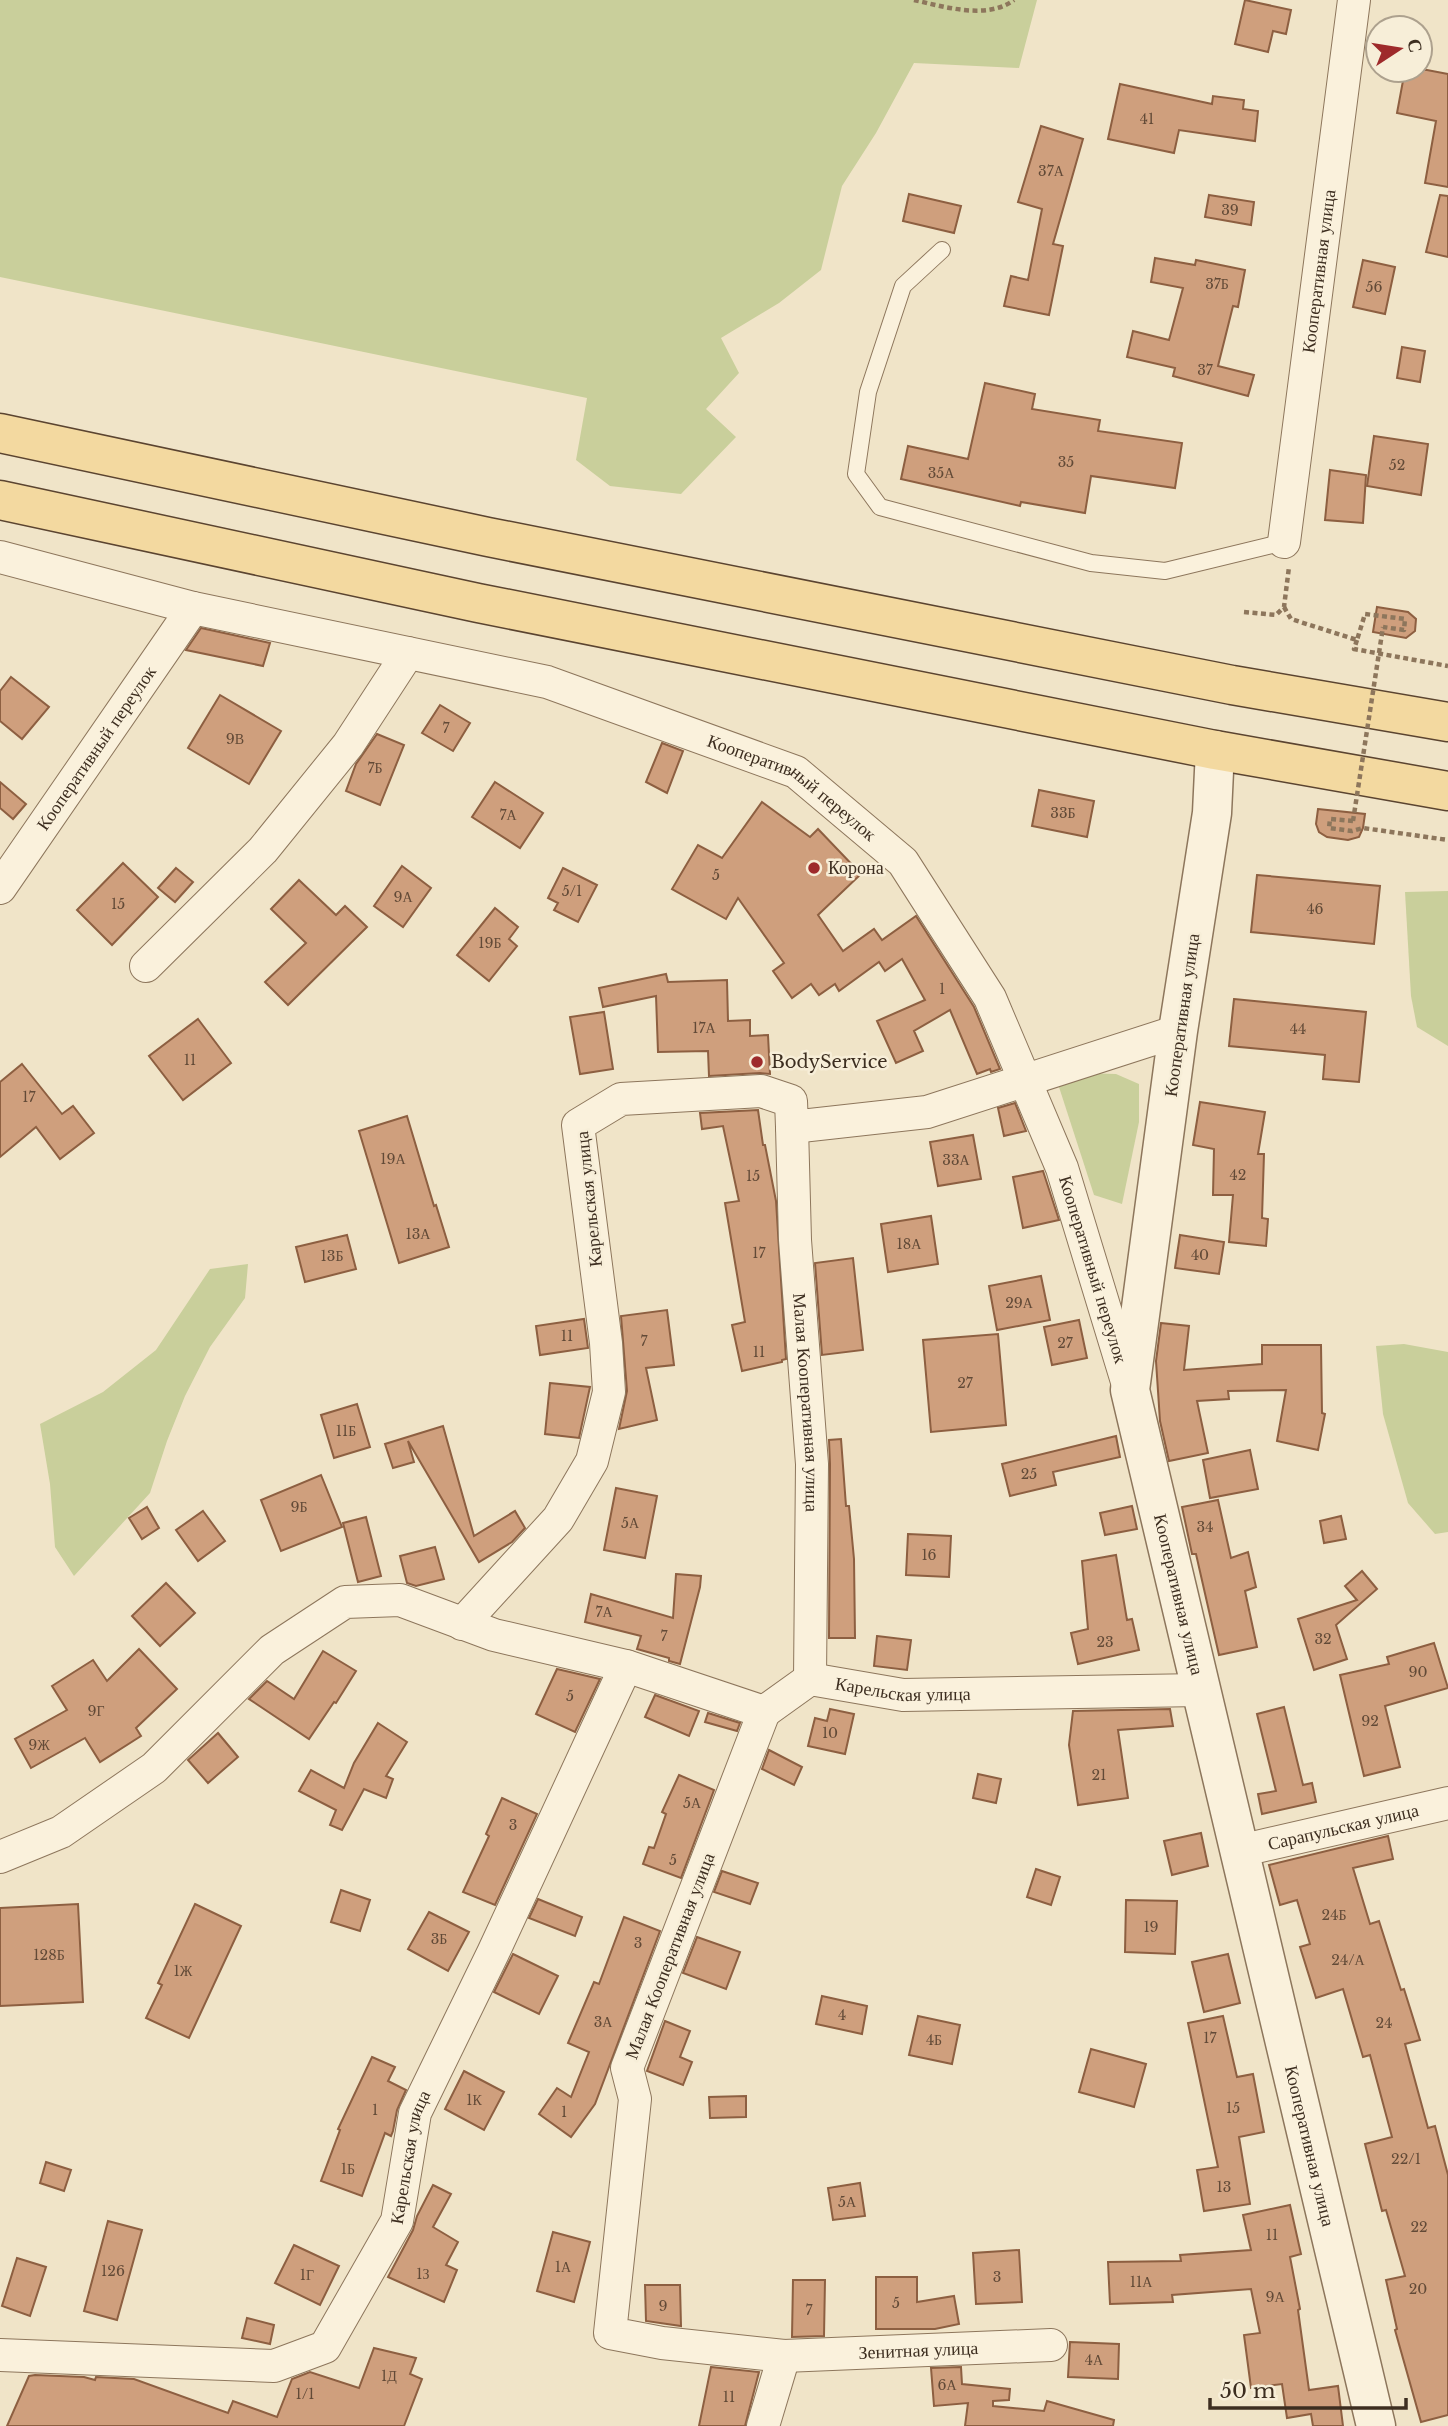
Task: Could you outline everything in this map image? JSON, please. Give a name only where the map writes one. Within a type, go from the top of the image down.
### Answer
[{"type":"main road","points":[[0,433],[542,548],[1232,685],[1448,722]]},
{"type":"main road","points":[[0,500],[478,603],[1215,750],[1448,791]]},
{"type":"street","name":"Кооперативная улица","points":[[1286,554],[1354,0]]},
{"type":"street","name":"Кооперативный переулок","points":[[0,557],[193,608],[547,682],[796,772],[903,862],[990,998],[1062,1168],[1130,1390]]},
{"type":"street","name":"Кооперативный переулок","points":[[0,888],[193,608]]},
{"type":"street","points":[[146,967],[263,850],[348,745],[408,653]]},
{"type":"street","name":"Кооперативная улица","points":[[1215,750],[1212,813],[1178,1031],[1130,1390],[1376,2426]]},
{"type":"street","points":[[792,1126],[919,1114],[1178,1031]]},
{"type":"street","name":"Карельская улица","points":[[461,1624],[558,1519],[592,1461],[609,1391],[606,1343],[578,1125],[621,1099],[761,1091],[791,1101],[792,1126]]},
{"type":"street","name":"Малая Кооперативная улица","points":[[792,1126],[795,1240],[813,1464],[810,1679]]},
{"type":"street","points":[[0,1857],[61,1832],[154,1768],[272,1650],[345,1602],[400,1600],[494,1635],[626,1667],[764,1712],[810,1679]]},
{"type":"street","name":"Карельская улица","points":[[0,2356],[274,2366],[324,2347],[397,2221],[415,2113],[626,1667]]},
{"type":"street","name":"Карельская улица","points":[[810,1679],[903,1695],[1201,1690]]},
{"type":"street","name":"Малая Кооперативная улица","points":[[610,2333],[635,2099],[626,2068],[764,1712]]},
{"type":"street","name":"Сарапульская улица","points":[[1238,1851],[1448,1803]]},
{"type":"street","name":"Зенитная улица","points":[[610,2333],[662,2343],[784,2356],[1051,2345]]},
{"type":"street","points":[[763,2426],[784,2356]]},
{"type":"lane","points":[[942,250],[903,286],[868,392],[856,474],[880,507],[1091,563],[1165,571],[1286,554]]},
{"type":"path","points":[[914,0],[957,10],[1002,9],[1014,0]]},
{"type":"path","points":[[1286,554],[1284,607],[1291,619],[1357,640]]},
{"type":"path","points":[[1244,612],[1276,615],[1284,607]]},
{"type":"path","points":[[1448,666],[1354,649],[1364,614],[1405,619],[1404,630],[1383,627],[1353,821],[1330,819],[1329,828],[1352,831],[1363,828],[1448,840]]},
{"type":"green space","points":[[0,0],[1037,0],[1019,68],[914,63],[876,133],[842,186],[821,270],[779,303],[721,338],[739,373],[706,409],[736,437],[681,494],[610,486],[576,460],[587,398],[0,277]]},
{"type":"green space","points":[[1448,891],[1448,1046],[1417,1027],[1411,996],[1405,892]]},
{"type":"green space","points":[[1083,1073],[1116,1074],[1139,1084],[1139,1122],[1122,1204],[1094,1195],[1059,1087]]},
{"type":"green space","points":[[248,1264],[245,1298],[210,1347],[185,1396],[150,1493],[74,1576],[55,1547],[50,1484],[40,1424],[103,1392],[156,1350],[210,1269]]},
{"type":"green space","points":[[1404,1344],[1448,1352],[1448,1532],[1435,1534],[1408,1503],[1383,1414],[1376,1346]]},
{"type":"building","points":[[1245,0],[1291,10],[1286,34],[1273,31],[1268,52],[1235,44]]},
{"type":"building","points":[[1434,71],[1448,74],[1448,187],[1425,183],[1436,121],[1397,113],[1402,84],[1434,84]]},
{"type":"building","points":[[1120,84],[1212,104],[1213,96],[1244,100],[1243,109],[1258,111],[1255,141],[1179,130],[1174,153],[1108,139]]},
{"type":"building","points":[[1041,126],[1083,139],[1053,244],[1063,246],[1049,315],[1004,306],[1011,276],[1028,280],[1042,209],[1018,202]]},
{"type":"building","points":[[909,194],[961,206],[954,233],[903,221]]},
{"type":"building","points":[[1209,195],[1254,202],[1251,225],[1205,217]]},
{"type":"building","points":[[1440,195],[1448,196],[1448,257],[1426,252]]},
{"type":"building","points":[[1155,258],[1195,265],[1196,260],[1245,270],[1238,307],[1233,306],[1218,366],[1254,375],[1248,396],[1173,376],[1175,368],[1127,357],[1133,331],[1169,340],[1183,288],[1151,282]]},
{"type":"building","points":[[1363,260],[1395,267],[1385,314],[1353,307]]},
{"type":"building","points":[[1402,347],[1425,351],[1420,382],[1397,378]]},
{"type":"building","points":[[985,383],[1035,394],[1032,409],[1100,420],[1098,431],[1182,443],[1175,488],[1091,476],[1085,513],[1021,502],[1020,506],[901,479],[908,446],[968,459]]},
{"type":"building","points":[[1374,436],[1428,444],[1421,495],[1367,486]]},
{"type":"building","points":[[1330,470],[1366,475],[1363,523],[1325,520]]},
{"type":"building","points":[[1377,607],[1408,612],[1416,619],[1415,631],[1406,638],[1373,632]]},
{"type":"building","points":[[201,628],[270,643],[263,666],[186,650]]},
{"type":"building","points":[[11,677],[49,707],[22,739],[0,721],[0,691]]},
{"type":"building","points":[[220,695],[281,731],[249,784],[188,748]]},
{"type":"building","points":[[440,705],[470,723],[453,751],[422,733]]},
{"type":"building","points":[[377,734],[404,745],[380,805],[346,791],[356,764]]},
{"type":"building","points":[[662,743],[683,751],[667,793],[646,782]]},
{"type":"building","points":[[0,782],[26,804],[13,819],[0,808]]},
{"type":"building","points":[[495,782],[543,813],[520,848],[472,817]]},
{"type":"building","points":[[1039,790],[1094,801],[1087,837],[1032,826]]},
{"type":"building","points":[[762,802],[810,837],[818,829],[861,874],[818,915],[843,951],[874,929],[882,940],[916,916],[974,1007],[1000,1069],[991,1072],[990,1069],[977,1074],[950,1010],[914,1031],[923,1051],[896,1063],[877,1021],[925,1000],[902,959],[885,971],[879,962],[839,991],[835,984],[819,995],[811,984],[792,998],[773,971],[784,963],[738,898],[726,919],[672,889],[698,845],[722,858]]},
{"type":"building","points":[[1318,809],[1365,814],[1359,837],[1348,840],[1327,837],[1319,832],[1316,824]]},
{"type":"building","points":[[123,863],[158,897],[112,945],[77,910]]},
{"type":"building","points":[[402,866],[431,888],[403,927],[374,906]]},
{"type":"building","points":[[176,868],[193,882],[175,902],[158,888]]},
{"type":"building","points":[[563,868],[597,885],[578,922],[554,910],[558,903],[548,898]]},
{"type":"building","points":[[1257,875],[1380,886],[1374,944],[1251,932]]},
{"type":"building","points":[[299,880],[336,915],[345,906],[367,927],[288,1005],[265,982],[306,943],[271,909]]},
{"type":"building","points":[[495,908],[518,927],[509,939],[517,946],[489,981],[457,955]]},
{"type":"building","points":[[666,974],[668,982],[727,980],[728,1021],[750,1020],[750,1036],[768,1035],[770,1074],[709,1076],[708,1051],[658,1052],[656,996],[603,1007],[599,988]]},
{"type":"building","points":[[1234,999],[1366,1012],[1359,1082],[1323,1079],[1325,1055],[1229,1046]]},
{"type":"building","points":[[604,1012],[613,1069],[580,1074],[570,1017]]},
{"type":"building","points":[[198,1019],[231,1063],[183,1100],[149,1056]]},
{"type":"building","points":[[22,1064],[62,1114],[73,1106],[94,1133],[60,1159],[36,1127],[0,1157],[0,1082]]},
{"type":"building","points":[[1200,1102],[1265,1112],[1258,1154],[1264,1154],[1262,1218],[1268,1219],[1266,1246],[1229,1242],[1233,1195],[1213,1195],[1214,1149],[1193,1145]]},
{"type":"building","points":[[1015,1103],[1026,1131],[1004,1136],[998,1108]]},
{"type":"building","points":[[758,1110],[776,1201],[786,1359],[742,1371],[732,1325],[745,1322],[725,1203],[739,1201],[723,1126],[702,1129],[700,1113]]},
{"type":"building","points":[[407,1116],[449,1247],[399,1263],[359,1131]]},
{"type":"building","points":[[973,1135],[981,1179],[938,1186],[930,1142]]},
{"type":"building","points":[[1043,1171],[1059,1220],[1023,1228],[1013,1177]]},
{"type":"building","points":[[931,1216],[938,1264],[888,1272],[881,1224]]},
{"type":"building","points":[[347,1235],[356,1269],[305,1282],[296,1247]]},
{"type":"building","points":[[1180,1235],[1224,1242],[1219,1274],[1175,1268]]},
{"type":"building","points":[[853,1258],[863,1350],[822,1355],[815,1263]]},
{"type":"building","points":[[1041,1276],[1050,1320],[997,1330],[989,1286]]},
{"type":"building","points":[[667,1310],[674,1365],[646,1368],[657,1420],[619,1429],[627,1391],[621,1316]]},
{"type":"building","points":[[584,1319],[588,1348],[540,1355],[536,1326]]},
{"type":"building","points":[[1079,1320],[1087,1358],[1052,1365],[1044,1327]]},
{"type":"building","points":[[1161,1323],[1189,1326],[1184,1370],[1262,1364],[1262,1345],[1321,1345],[1322,1413],[1325,1414],[1318,1450],[1277,1441],[1286,1390],[1228,1391],[1229,1399],[1197,1401],[1208,1453],[1169,1461],[1160,1421],[1156,1361]]},
{"type":"building","points":[[998,1334],[1006,1425],[931,1432],[923,1340]]},
{"type":"building","points":[[550,1383],[590,1387],[579,1438],[545,1434]]},
{"type":"building","points":[[357,1404],[370,1447],[334,1458],[321,1415]]},
{"type":"building","points":[[443,1426],[474,1536],[515,1511],[525,1528],[512,1542],[479,1562],[408,1441],[414,1462],[393,1468],[385,1444]]},
{"type":"building","points":[[1116,1436],[1120,1457],[1053,1472],[1056,1485],[1010,1496],[1002,1464]]},
{"type":"building","points":[[841,1439],[846,1506],[849,1506],[854,1559],[855,1638],[829,1638],[829,1440]]},
{"type":"building","points":[[1250,1450],[1258,1489],[1210,1498],[1203,1460]]},
{"type":"building","points":[[321,1475],[342,1527],[281,1551],[261,1500]]},
{"type":"building","points":[[616,1488],[657,1496],[645,1558],[604,1550]]},
{"type":"building","points":[[1218,1500],[1231,1558],[1248,1552],[1256,1587],[1245,1591],[1257,1647],[1219,1655],[1196,1554],[1192,1554],[1182,1507]]},
{"type":"building","points":[[1132,1506],[1137,1529],[1105,1535],[1100,1513]]},
{"type":"building","points":[[147,1507],[159,1528],[142,1539],[129,1518]]},
{"type":"building","points":[[203,1511],[225,1541],[198,1561],[176,1530]]},
{"type":"building","points":[[1341,1516],[1346,1539],[1324,1543],[1320,1521]]},
{"type":"building","points":[[366,1517],[381,1576],[358,1582],[343,1523]]},
{"type":"building","points":[[908,1534],[951,1536],[949,1577],[906,1575]]},
{"type":"building","points":[[435,1547],[444,1579],[416,1586],[407,1583],[400,1556]]},
{"type":"building","points":[[1116,1555],[1127,1620],[1132,1619],[1139,1650],[1078,1664],[1071,1633],[1088,1629],[1082,1561]]},
{"type":"building","points":[[1362,1571],[1377,1589],[1336,1625],[1347,1659],[1314,1670],[1298,1619],[1357,1600],[1345,1586]]},
{"type":"building","points":[[676,1574],[701,1576],[680,1664],[637,1649],[641,1636],[585,1622],[591,1594],[673,1618]]},
{"type":"building","points":[[166,1583],[195,1613],[160,1646],[132,1616]]},
{"type":"building","points":[[877,1636],[911,1640],[907,1670],[874,1666]]},
{"type":"building","points":[[1434,1643],[1448,1688],[1385,1706],[1400,1767],[1364,1776],[1340,1675],[1389,1664],[1387,1657]]},
{"type":"building","points":[[139,1649],[177,1689],[136,1728],[141,1736],[100,1762],[85,1738],[31,1768],[15,1739],[67,1710],[52,1686],[93,1660],[107,1681]]},
{"type":"building","points":[[323,1651],[356,1671],[309,1739],[249,1699],[267,1681],[294,1699]]},
{"type":"building","points":[[557,1669],[600,1679],[575,1732],[536,1714]]},
{"type":"building","points":[[655,1695],[699,1711],[689,1736],[645,1717]]},
{"type":"building","points":[[1284,1707],[1303,1785],[1312,1783],[1316,1802],[1262,1814],[1258,1794],[1276,1791],[1257,1714]]},
{"type":"building","points":[[830,1709],[854,1714],[845,1754],[808,1746],[815,1718],[827,1721]]},
{"type":"building","points":[[1170,1709],[1173,1726],[1118,1730],[1128,1798],[1078,1805],[1069,1745],[1073,1711]]},
{"type":"building","points":[[708,1713],[740,1723],[737,1731],[705,1722]]},
{"type":"building","points":[[378,1723],[407,1742],[386,1776],[393,1779],[386,1798],[364,1789],[342,1830],[330,1825],[336,1810],[299,1791],[311,1770],[344,1788],[354,1763]]},
{"type":"building","points":[[218,1733],[238,1757],[208,1783],[188,1760]]},
{"type":"building","points":[[769,1750],[802,1767],[794,1785],[762,1769]]},
{"type":"building","points":[[978,1774],[1001,1779],[996,1803],[973,1798]]},
{"type":"building","points":[[679,1775],[714,1790],[681,1878],[643,1864],[649,1847],[654,1848],[666,1814],[662,1812]]},
{"type":"building","points":[[502,1798],[537,1814],[495,1905],[463,1892],[489,1836],[486,1834]]},
{"type":"building","points":[[1201,1833],[1208,1866],[1172,1875],[1164,1841]]},
{"type":"building","points":[[1388,1836],[1393,1859],[1353,1868],[1370,1924],[1379,1921],[1420,2040],[1405,2044],[1428,2128],[1435,2126],[1448,2175],[1448,2415],[1421,2422],[1395,2330],[1397,2329],[1386,2280],[1405,2276],[1386,2210],[1382,2211],[1365,2144],[1392,2137],[1370,2055],[1363,2057],[1343,1989],[1316,1998],[1300,1947],[1310,1944],[1297,1900],[1280,1905],[1269,1865]]},
{"type":"building","points":[[1036,1869],[1060,1877],[1051,1905],[1027,1897]]},
{"type":"building","points":[[722,1871],[758,1883],[750,1904],[714,1892]]},
{"type":"building","points":[[341,1890],[370,1900],[360,1931],[331,1922]]},
{"type":"building","points":[[538,1899],[582,1917],[575,1936],[529,1918]]},
{"type":"building","points":[[1126,1900],[1177,1901],[1175,1954],[1125,1952]]},
{"type":"building","points":[[78,1904],[83,2002],[0,2006],[0,1908]]},
{"type":"building","points":[[195,1904],[241,1926],[189,2038],[146,2018],[162,1985],[158,1983]]},
{"type":"building","points":[[429,1912],[469,1932],[448,1971],[408,1949]]},
{"type":"building","points":[[624,1917],[660,1931],[595,2104],[571,2137],[539,2114],[557,2088],[571,2097],[589,2052],[568,2043],[594,1982],[599,1984]]},
{"type":"building","points":[[697,1937],[740,1952],[726,1989],[683,1973]]},
{"type":"building","points":[[513,1954],[558,1976],[539,2014],[494,1992]]},
{"type":"building","points":[[1228,1954],[1240,2003],[1204,2012],[1192,1962]]},
{"type":"building","points":[[822,1996],[867,2006],[862,2034],[816,2024]]},
{"type":"building","points":[[918,2016],[960,2025],[952,2064],[909,2055]]},
{"type":"building","points":[[1223,2016],[1237,2077],[1253,2074],[1264,2132],[1239,2137],[1250,2204],[1204,2211],[1197,2170],[1218,2167],[1188,2023]]},
{"type":"building","points":[[665,2021],[690,2031],[680,2057],[692,2062],[683,2085],[647,2071]]},
{"type":"building","points":[[1091,2049],[1146,2064],[1134,2107],[1079,2092]]},
{"type":"building","points":[[372,2057],[395,2067],[388,2081],[406,2090],[397,2110],[391,2136],[385,2133],[362,2196],[321,2181],[340,2130],[338,2129]]},
{"type":"building","points":[[464,2071],[504,2092],[484,2130],[445,2109]]},
{"type":"building","points":[[746,2096],[746,2117],[710,2118],[709,2097]]},
{"type":"building","points":[[46,2162],[71,2170],[64,2191],[40,2183]]},
{"type":"building","points":[[860,2183],[865,2216],[833,2220],[828,2188]]},
{"type":"building","points":[[433,2185],[451,2194],[433,2227],[458,2242],[446,2265],[457,2270],[444,2302],[388,2277]]},
{"type":"building","points":[[1290,2205],[1301,2254],[1290,2257],[1300,2309],[1309,2390],[1338,2386],[1343,2426],[1313,2426],[1311,2414],[1287,2418],[1282,2384],[1251,2388],[1244,2335],[1260,2333],[1251,2289],[1172,2295],[1173,2302],[1110,2304],[1108,2262],[1181,2261],[1180,2255],[1251,2250],[1243,2215]]},
{"type":"building","points":[[108,2221],[142,2230],[117,2320],[84,2311]]},
{"type":"building","points":[[553,2232],[590,2242],[574,2302],[537,2291]]},
{"type":"building","points":[[294,2245],[339,2266],[320,2305],[275,2283]]},
{"type":"building","points":[[1019,2250],[1022,2302],[976,2304],[973,2253]]},
{"type":"building","points":[[17,2258],[46,2267],[30,2316],[2,2306]]},
{"type":"building","points":[[876,2277],[917,2277],[917,2302],[954,2296],[959,2324],[935,2329],[876,2329]]},
{"type":"building","points":[[793,2280],[825,2280],[824,2336],[792,2337]]},
{"type":"building","points":[[645,2285],[680,2285],[681,2326],[646,2321]]},
{"type":"building","points":[[247,2318],[274,2325],[270,2344],[242,2338]]},
{"type":"building","points":[[1070,2342],[1119,2344],[1118,2379],[1068,2377]]},
{"type":"building","points":[[374,2348],[416,2358],[410,2374],[422,2379],[404,2426],[7,2426],[29,2376],[35,2375],[95,2380],[96,2377],[134,2379],[228,2413],[233,2401],[277,2417],[292,2379],[310,2372],[359,2388]]},
{"type":"building","points":[[711,2367],[759,2372],[745,2426],[699,2426]]},
{"type":"building","points":[[961,2367],[962,2384],[1010,2389],[1009,2400],[993,2401],[993,2406],[1044,2411],[1047,2401],[1114,2420],[1113,2426],[965,2426],[968,2403],[934,2406],[931,2368]]},
{"type":"place","name":"Корона","points":[[814,868]]},
{"type":"place","name":"BodyService","points":[[757,1062]]}]
